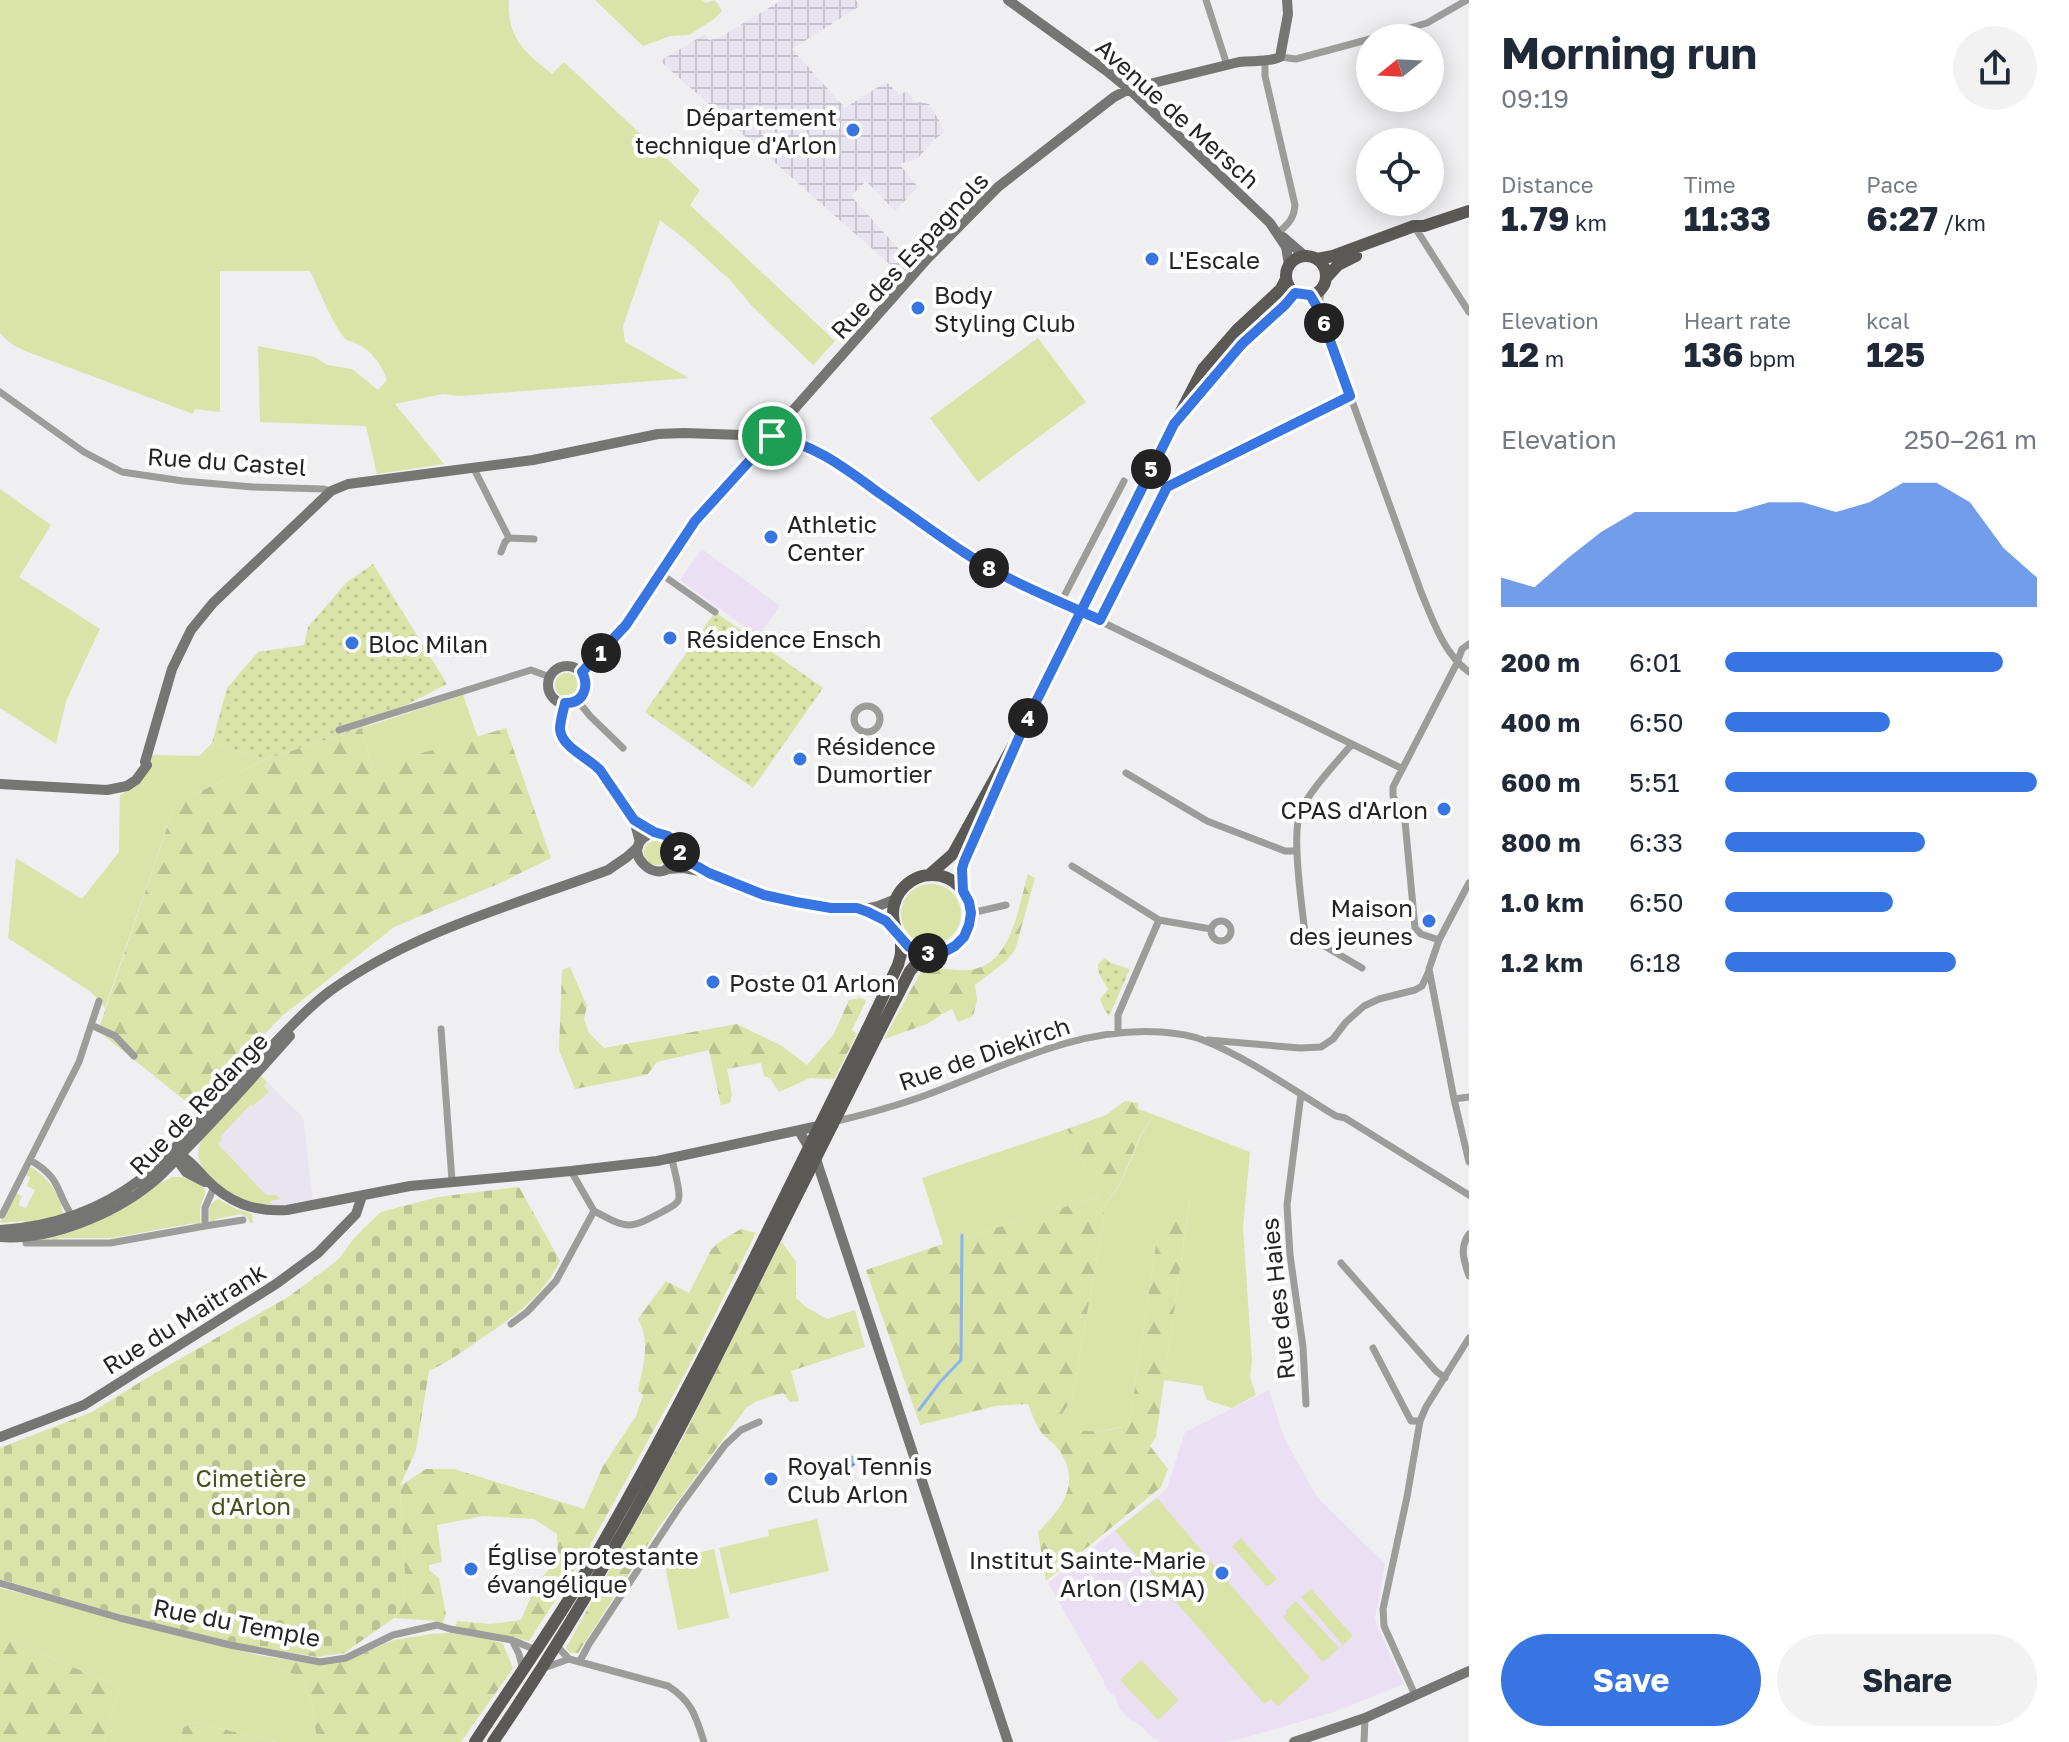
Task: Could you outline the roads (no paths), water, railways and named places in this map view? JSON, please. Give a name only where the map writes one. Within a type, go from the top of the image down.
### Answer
[{"type":"main road","points":[[929,875],[953,854],[1024,726],[1203,369],[1237,330],[1281,289],[1289,265],[1299,257],[1333,256],[1469,211]]},
{"type":"main road","points":[[1180,415],[1242,344],[1295,293],[1319,288],[1345,260],[1418,229]]},
{"type":"main road","points":[[1311,258],[1324,267],[1319,288]]},
{"type":"main road","points":[[1286,279],[1295,293]]},
{"type":"main road","points":[[963,891],[964,862],[1024,726]]},
{"type":"main road","points":[[872,1033],[901,954],[893,909],[901,889],[919,877],[929,875],[953,882],[963,891],[971,913],[964,937],[955,946],[944,952],[920,952],[909,947],[898,934]]},
{"type":"main road","points":[[475,1742],[566,1606],[649,1462],[753,1271],[872,1033],[910,971],[931,954]]},
{"type":"main road","points":[[493,1742],[586,1598],[653,1479],[693,1405],[753,1271]]},
{"type":"street","name":"Avenue de Mersch","points":[[1008,0],[1129,89],[1270,223],[1286,247],[1289,265]]},
{"type":"street","points":[[1206,0],[1227,65]]},
{"type":"street","points":[[1287,0],[1288,14],[1280,57],[1296,59],[1356,43]]},
{"type":"street","points":[[1420,24],[1436,19],[1467,0]]},
{"type":"street","name":"Rue des Espagnols","points":[[582,672],[626,625],[695,521],[921,266],[998,187],[1114,97],[1129,89],[1227,65],[1280,57]]},
{"type":"street","points":[[1265,61],[1265,76],[1295,205],[1294,216],[1278,233]]},
{"type":"street","points":[[1418,229],[1469,312]]},
{"type":"street","name":"Avenue de Mersch","points":[[1278,233],[1311,258]]},
{"type":"street","points":[[1319,288],[1319,310],[1421,592],[1434,624],[1457,663],[1469,672]]},
{"type":"street","name":"Rue du Castel","points":[[0,392],[84,452],[122,472],[253,487],[331,491],[348,484],[533,460],[658,434],[772,436]]},
{"type":"street","points":[[1099,620],[1167,487],[1350,396]]},
{"type":"street","points":[[772,436],[790,439],[837,461],[997,573],[1401,768]]},
{"type":"street","points":[[473,467],[509,538]]},
{"type":"street","points":[[1064,604],[1124,481]]},
{"type":"street","points":[[0,784],[107,790],[127,786],[136,780],[147,765],[145,762],[172,669],[191,630],[213,603],[331,491]]},
{"type":"street","points":[[501,552],[509,538],[534,539]]},
{"type":"street","points":[[661,574],[715,612]]},
{"type":"street","points":[[1439,940],[1421,934],[1415,928],[1405,821],[1393,796],[1393,787],[1462,649],[1469,644]]},
{"type":"street","points":[[568,665],[582,672],[586,684],[578,701],[565,703],[553,697],[549,691],[550,677],[554,671],[568,665]]},
{"type":"street","points":[[339,730],[531,670],[550,677]]},
{"type":"street","points":[[578,701],[609,737],[623,748]]},
{"type":"street","points":[[565,703],[560,730],[564,740],[600,770],[634,820],[639,858],[645,867],[656,871],[684,868],[709,873]]},
{"type":"street","points":[[1352,744],[1300,812],[1296,832],[1306,942],[1321,944],[1362,968]]},
{"type":"street","points":[[1126,773],[1207,821],[1285,851],[1297,851]]},
{"type":"street","points":[[634,820],[668,836],[686,860],[709,873],[764,895],[831,908],[878,906],[896,899]]},
{"type":"street","points":[[639,844],[646,835],[654,832]]},
{"type":"street","name":"Rue de Redange","points":[[0,1237],[30,1239],[84,1222],[125,1202],[154,1182],[303,1014],[332,990],[385,958],[439,932],[608,870],[639,844]]},
{"type":"street","points":[[666,869],[674,860],[676,847]]},
{"type":"street","points":[[1072,866],[1159,920],[1211,929]]},
{"type":"street","name":"Rue de Redange","points":[[608,870],[645,867]]},
{"type":"street","points":[[1202,1040],[1321,1047],[1333,1039],[1364,1006],[1422,986],[1439,940],[1469,883]]},
{"type":"street","points":[[971,913],[1006,905]]},
{"type":"street","points":[[857,908],[876,915],[898,934]]},
{"type":"street","points":[[1118,1033],[1118,1015],[1159,920]]},
{"type":"street","points":[[1429,969],[1469,1162]]},
{"type":"street","name":"Rue de Redange","points":[[0,1230],[24,1228],[108,1201],[176,1155],[196,1139],[292,1034],[359,974]]},
{"type":"street","points":[[2,1215],[79,1062],[99,1001]]},
{"type":"street","points":[[91,1025],[115,1036],[134,1056]]},
{"type":"street","points":[[441,1029],[452,1181]]},
{"type":"street","name":"Rue de Diekirch","points":[[176,1155],[231,1200],[249,1208],[287,1210],[410,1186],[672,1158],[874,1112],[1044,1050],[1100,1034],[1145,1031],[1176,1033],[1202,1040],[1242,1060],[1336,1116],[1345,1118],[1469,1195]]},
{"type":"street","points":[[1242,1060],[1248,1044]]},
{"type":"street","name":"Rue des Haies","points":[[1301,1094],[1287,1205],[1290,1255],[1303,1347],[1306,1404]]},
{"type":"street","points":[[1454,1099],[1469,1097]]},
{"type":"street","points":[[816,1159],[825,1124]]},
{"type":"street","points":[[799,1131],[816,1159],[1008,1742]]},
{"type":"street","points":[[196,1139],[194,1152],[199,1171]]},
{"type":"street","points":[[176,1155],[186,1172],[214,1187],[205,1208],[205,1226]]},
{"type":"street","points":[[571,1171],[594,1211],[625,1227],[638,1225],[678,1202],[672,1158]]},
{"type":"street","points":[[30,1160],[53,1176],[70,1215],[84,1222]]},
{"type":"street","points":[[154,1182],[170,1174],[186,1172]]},
{"type":"street","name":"Rue du Maitrank","points":[[0,1437],[84,1405],[276,1284],[318,1253],[356,1214],[362,1196]]},
{"type":"street","points":[[511,1324],[556,1281],[594,1211]]},
{"type":"street","points":[[30,1239],[65,1224],[70,1215]]},
{"type":"street","points":[[30,1239],[110,1243],[243,1220]]},
{"type":"street","points":[[1469,1234],[1462,1246],[1469,1276]]},
{"type":"street","points":[[1341,1263],[1445,1378]]},
{"type":"street","points":[[1415,1695],[1382,1616],[1420,1421],[1469,1338]]},
{"type":"street","points":[[1373,1348],[1404,1411],[1411,1421],[1420,1421]]},
{"type":"street","points":[[580,1661],[680,1506],[725,1445],[741,1430],[759,1422]]},
{"type":"street","name":"Rue du Temple","points":[[0,1583],[216,1642],[320,1662],[346,1658],[393,1635],[437,1625],[512,1640],[536,1650]]},
{"type":"street","points":[[512,1640],[523,1670]]},
{"type":"street","points":[[556,1645],[569,1659]]},
{"type":"street","points":[[542,1669],[569,1659],[668,1686],[682,1694],[691,1707],[704,1742]]},
{"type":"street","points":[[1294,1742],[1365,1718],[1469,1671]]},
{"type":"street","points":[[1364,1742],[1365,1718]]},
{"type":"water","points":[[848,1455],[853,1456],[855,1465],[842,1474],[818,1478],[820,1469]]},
{"type":"waterway","points":[[919,1410],[961,1360],[962,1235]]},
{"type":"place","name":"Département technique d'Arlon","points":[[853,130]]},
{"type":"place","name":"L'Escale","points":[[1152,259]]},
{"type":"place","name":"Body Styling Club","points":[[918,308]]},
{"type":"place","name":"Athletic Center","points":[[771,537]]},
{"type":"place","name":"Résidence Ensch","points":[[670,638]]},
{"type":"place","name":"Bloc Milan","points":[[352,643]]},
{"type":"place","name":"Résidence Dumortier","points":[[800,759]]},
{"type":"place","name":"CPAS d'Arlon","points":[[1444,809]]},
{"type":"place","name":"Maison des jeunes","points":[[1429,921]]},
{"type":"place","name":"Poste 01 Arlon","points":[[713,982]]},
{"type":"place","name":"Royal Tennis Club Arlon","points":[[771,1479]]},
{"type":"place","name":"Église protestante évangélique","points":[[471,1569]]},
{"type":"place","name":"Institut Sainte-Marie Arlon (ISMA)","points":[[1222,1573]]},
{"type":"park label","name":"Cimetière d'Arlon","points":[[251,1491]]}]
